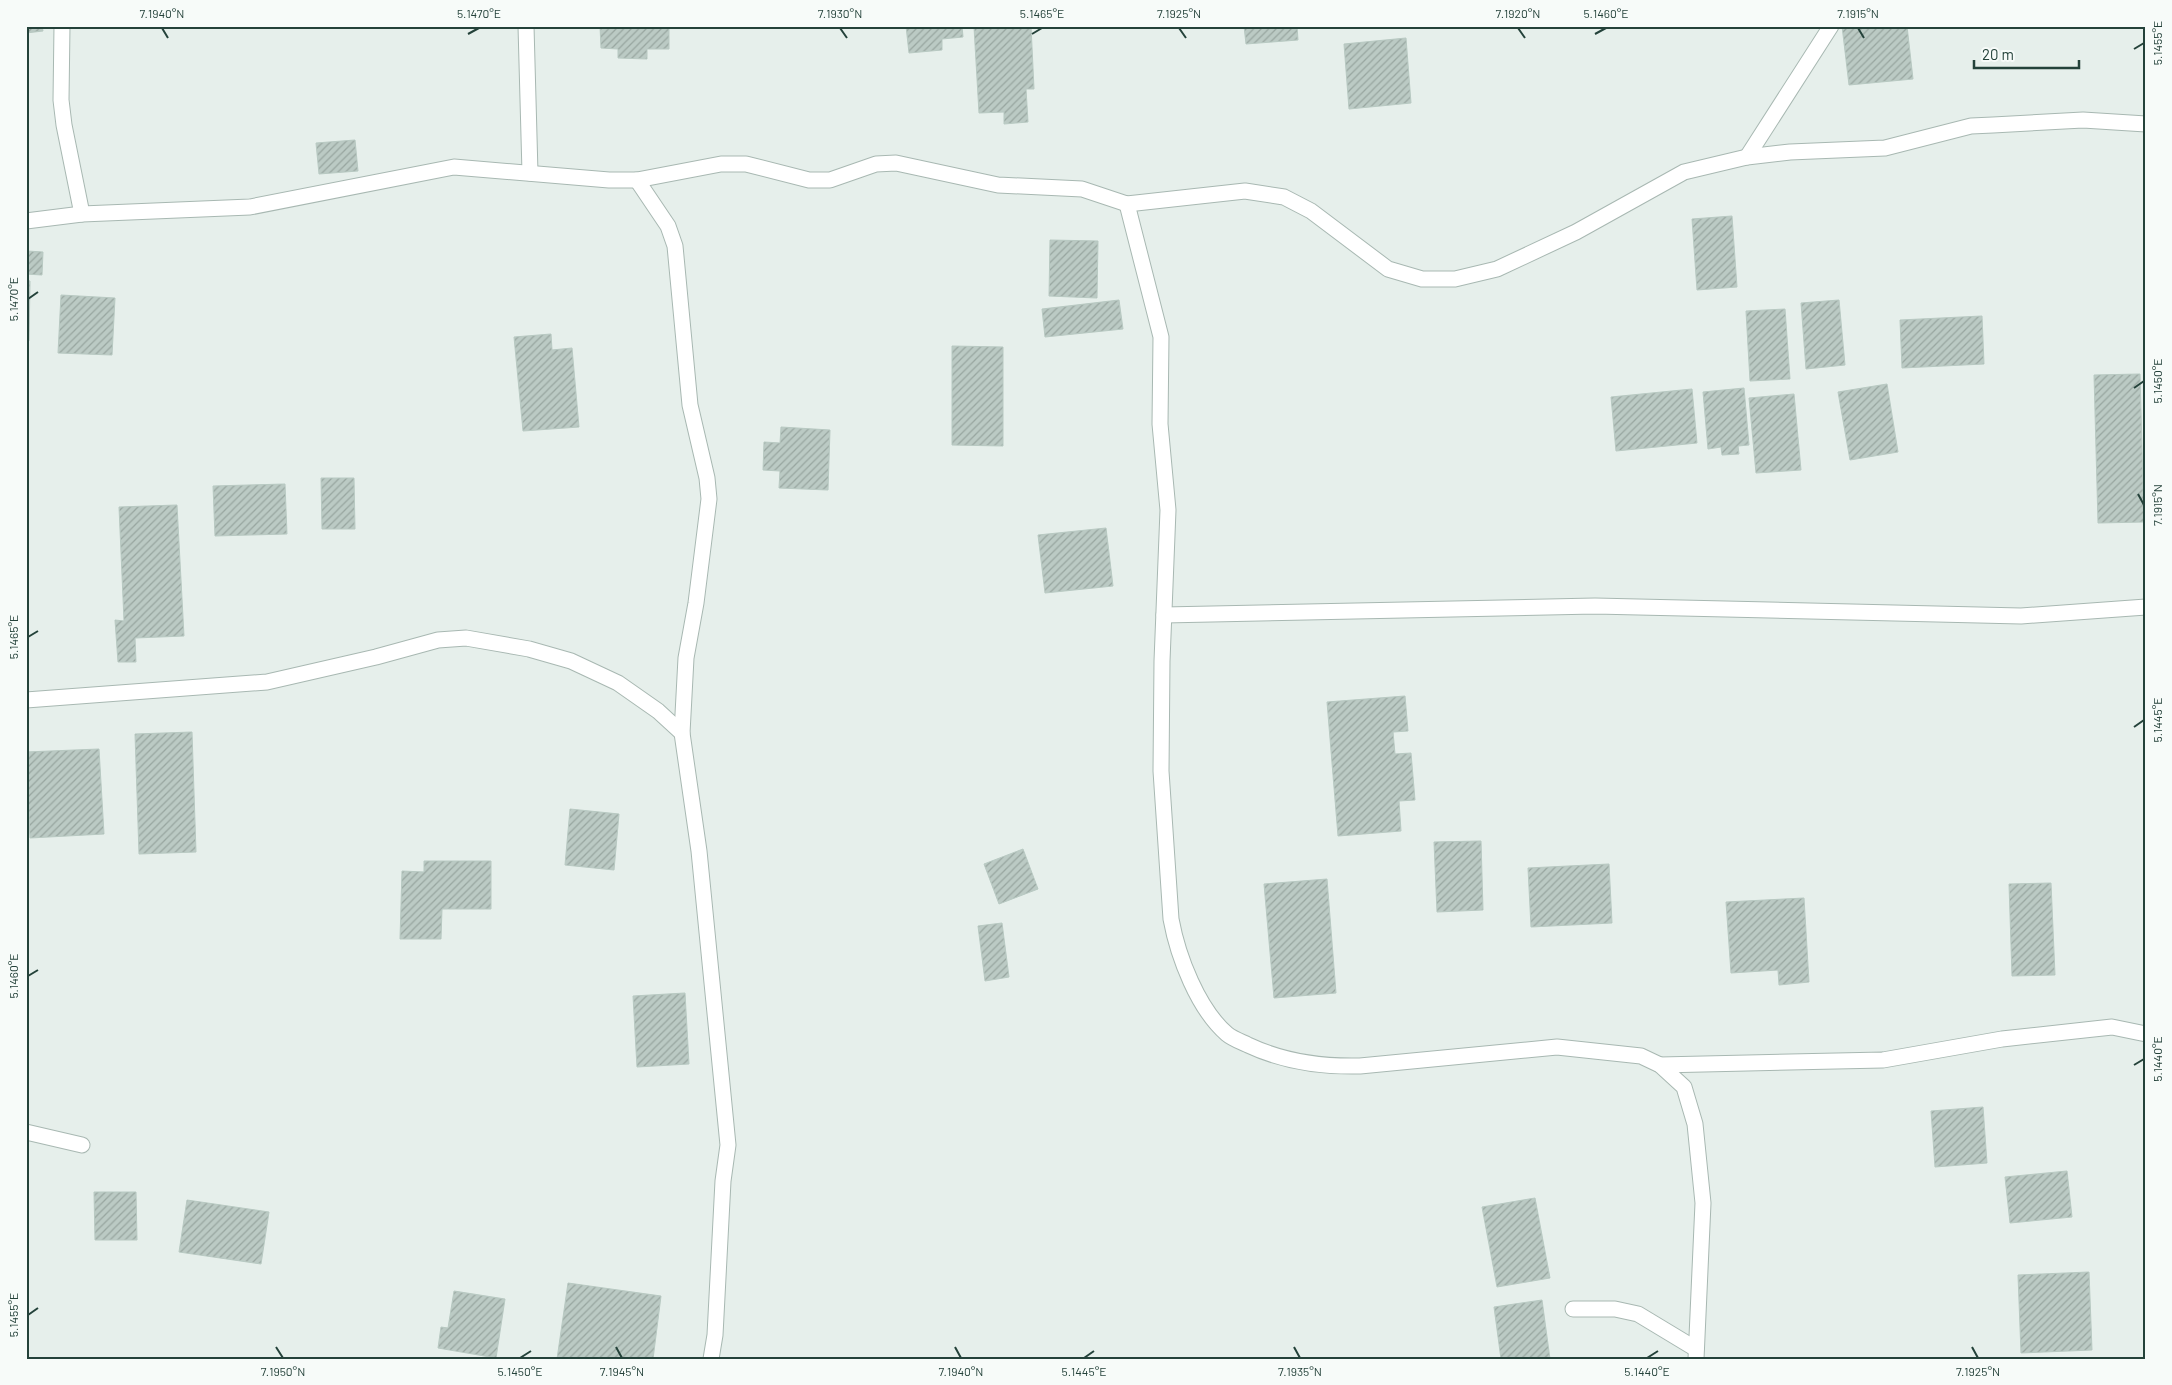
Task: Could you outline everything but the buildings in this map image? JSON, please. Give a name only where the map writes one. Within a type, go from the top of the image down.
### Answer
[{"type":"street","points":[[62,26],[61,100],[64,125],[82,214]]},
{"type":"street","points":[[526,26],[530,173]]},
{"type":"street","points":[[1747,157],[1831,26]]},
{"type":"street","points":[[26,221],[82,214],[250,207],[454,167],[609,180],[638,180],[721,164],[746,164],[809,180],[830,180],[876,164],[896,164],[998,185],[1082,189],[1127,204],[1245,192],[1284,197],[1311,211],[1388,269],[1422,279],[1455,279],[1497,269],[1559,240],[1684,172],[1747,157],[1790,152],[1885,148],[1910,144],[1971,126],[1993,124],[2083,120],[2146,124]]},
{"type":"street","points":[[638,180],[668,226],[675,246],[690,406],[710,498],[696,603],[686,658],[682,733],[698,851],[728,1145],[723,1181],[715,1335],[711,1359]]},
{"type":"street","points":[[1127,204],[1161,337],[1160,424],[1168,510],[1161,771],[1170,919],[1175,941],[1201,1002],[1228,1035],[1267,1054],[1304,1063],[1360,1066],[1557,1048],[1641,1056],[1660,1065],[1684,1087],[1695,1124],[1703,1203],[1696,1354]]},
{"type":"street","points":[[1164,615],[1595,606],[2020,616],[2146,607]]},
{"type":"street","points":[[26,700],[267,682],[376,657],[438,640],[466,638],[530,649],[571,662],[618,683],[658,712],[682,733]]},
{"type":"street","points":[[1660,1065],[1883,1060],[2002,1039],[2112,1027],[2146,1034]]},
{"type":"street","points":[[26,1132],[82,1145]]},
{"type":"street","points":[[1573,1308],[1615,1309],[1638,1314],[1696,1354]]}]
